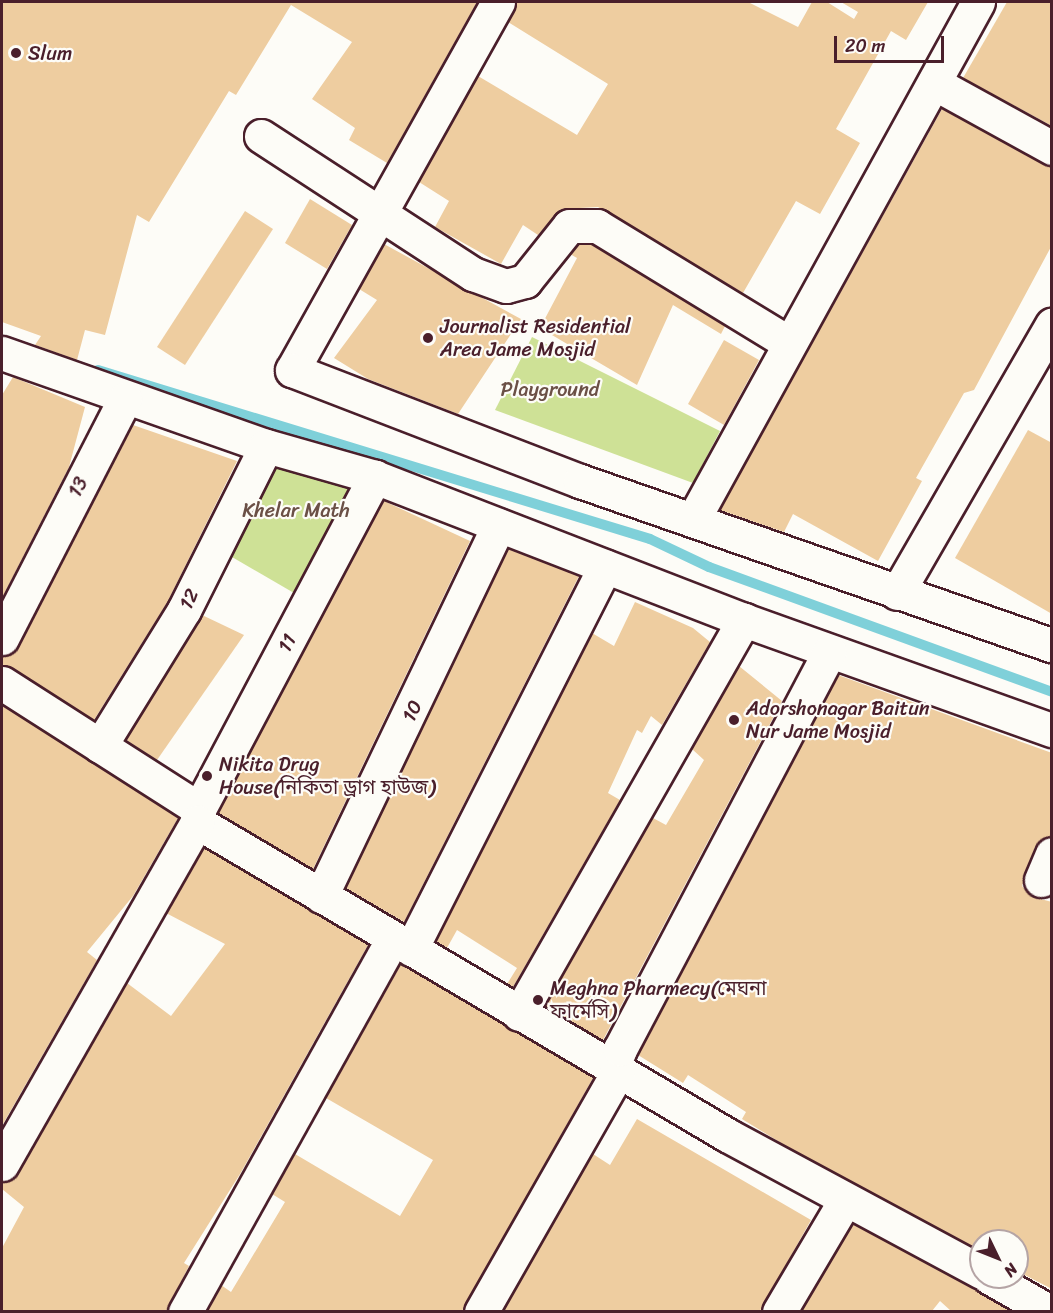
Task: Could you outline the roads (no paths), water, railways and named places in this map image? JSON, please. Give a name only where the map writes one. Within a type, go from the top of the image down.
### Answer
[{"type":"street","points":[[498,2],[292,370],[580,481],[694,518],[897,593],[1052,645]]},
{"type":"street","points":[[694,518],[787,342],[978,2]]},
{"type":"street","points":[[934,83],[1052,148]]},
{"type":"street","points":[[261,136],[473,274],[506,286],[525,281],[569,226],[597,226],[787,342]]},
{"type":"street","points":[[897,593],[1052,325]]},
{"type":"street","points":[[5,362],[266,446],[375,477],[829,652],[1052,730]]},
{"type":"street","name":"13","points":[[2,638],[125,399]]},
{"type":"street","name":"12","points":[[100,746],[184,610],[266,446]]},
{"type":"street","name":"11","points":[[2,1164],[198,816],[375,477]]},
{"type":"street","name":"10","points":[[321,896],[500,525]]},
{"type":"street","points":[[185,1311],[402,944],[605,566]]},
{"type":"street","points":[[519,1014],[744,620]]},
{"type":"street","points":[[481,1311],[618,1072],[615,1062],[620,1049],[829,652]]},
{"type":"street","points":[[2,683],[100,746],[198,816],[321,896],[618,1072],[844,1202],[969,1266]]},
{"type":"street","points":[[779,1311],[844,1202]]},
{"type":"street","points":[[1011,1289],[1050,1311]]},
{"type":"waterway","points":[[98,370],[650,539],[709,567],[1052,692]]},
{"type":"place","name":"Slum","points":[[16,53]]},
{"type":"place","name":"Journalist Residential Area Jame Mosjid","points":[[428,338]]},
{"type":"place","name":"Adorshonagar Baitun Nur Jame Mosjid","points":[[734,720]]},
{"type":"place","name":"Nikita Drug House(নিকিতা ড্রাগ হাউজ)","points":[[207,776]]},
{"type":"place","name":"Meghna Pharmecy(মেঘনা ফার্মেসি)","points":[[538,1000]]},
{"type":"park label","name":"Playground","points":[[550,389]]},
{"type":"park label","name":"Khelar Math","points":[[296,510]]}]
